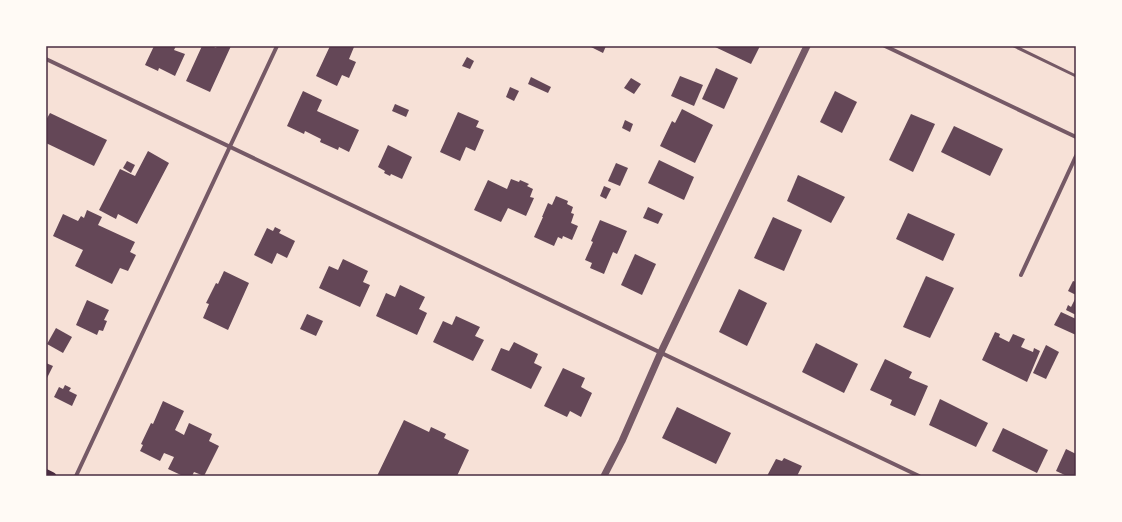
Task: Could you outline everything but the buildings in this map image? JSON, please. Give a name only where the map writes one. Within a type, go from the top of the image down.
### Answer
[{"type":"main road","points":[[46,473],[52,476]]},
{"type":"street","points":[[76,476],[277,46]]},
{"type":"street","points":[[604,476],[622,441],[661,352],[807,46]]},
{"type":"street","points":[[885,46],[1076,137]]},
{"type":"street","points":[[46,59],[919,476]]},
{"type":"street","points":[[1021,274],[1076,156]]},
{"type":"lane","points":[[1014,46],[1076,76]]}]
